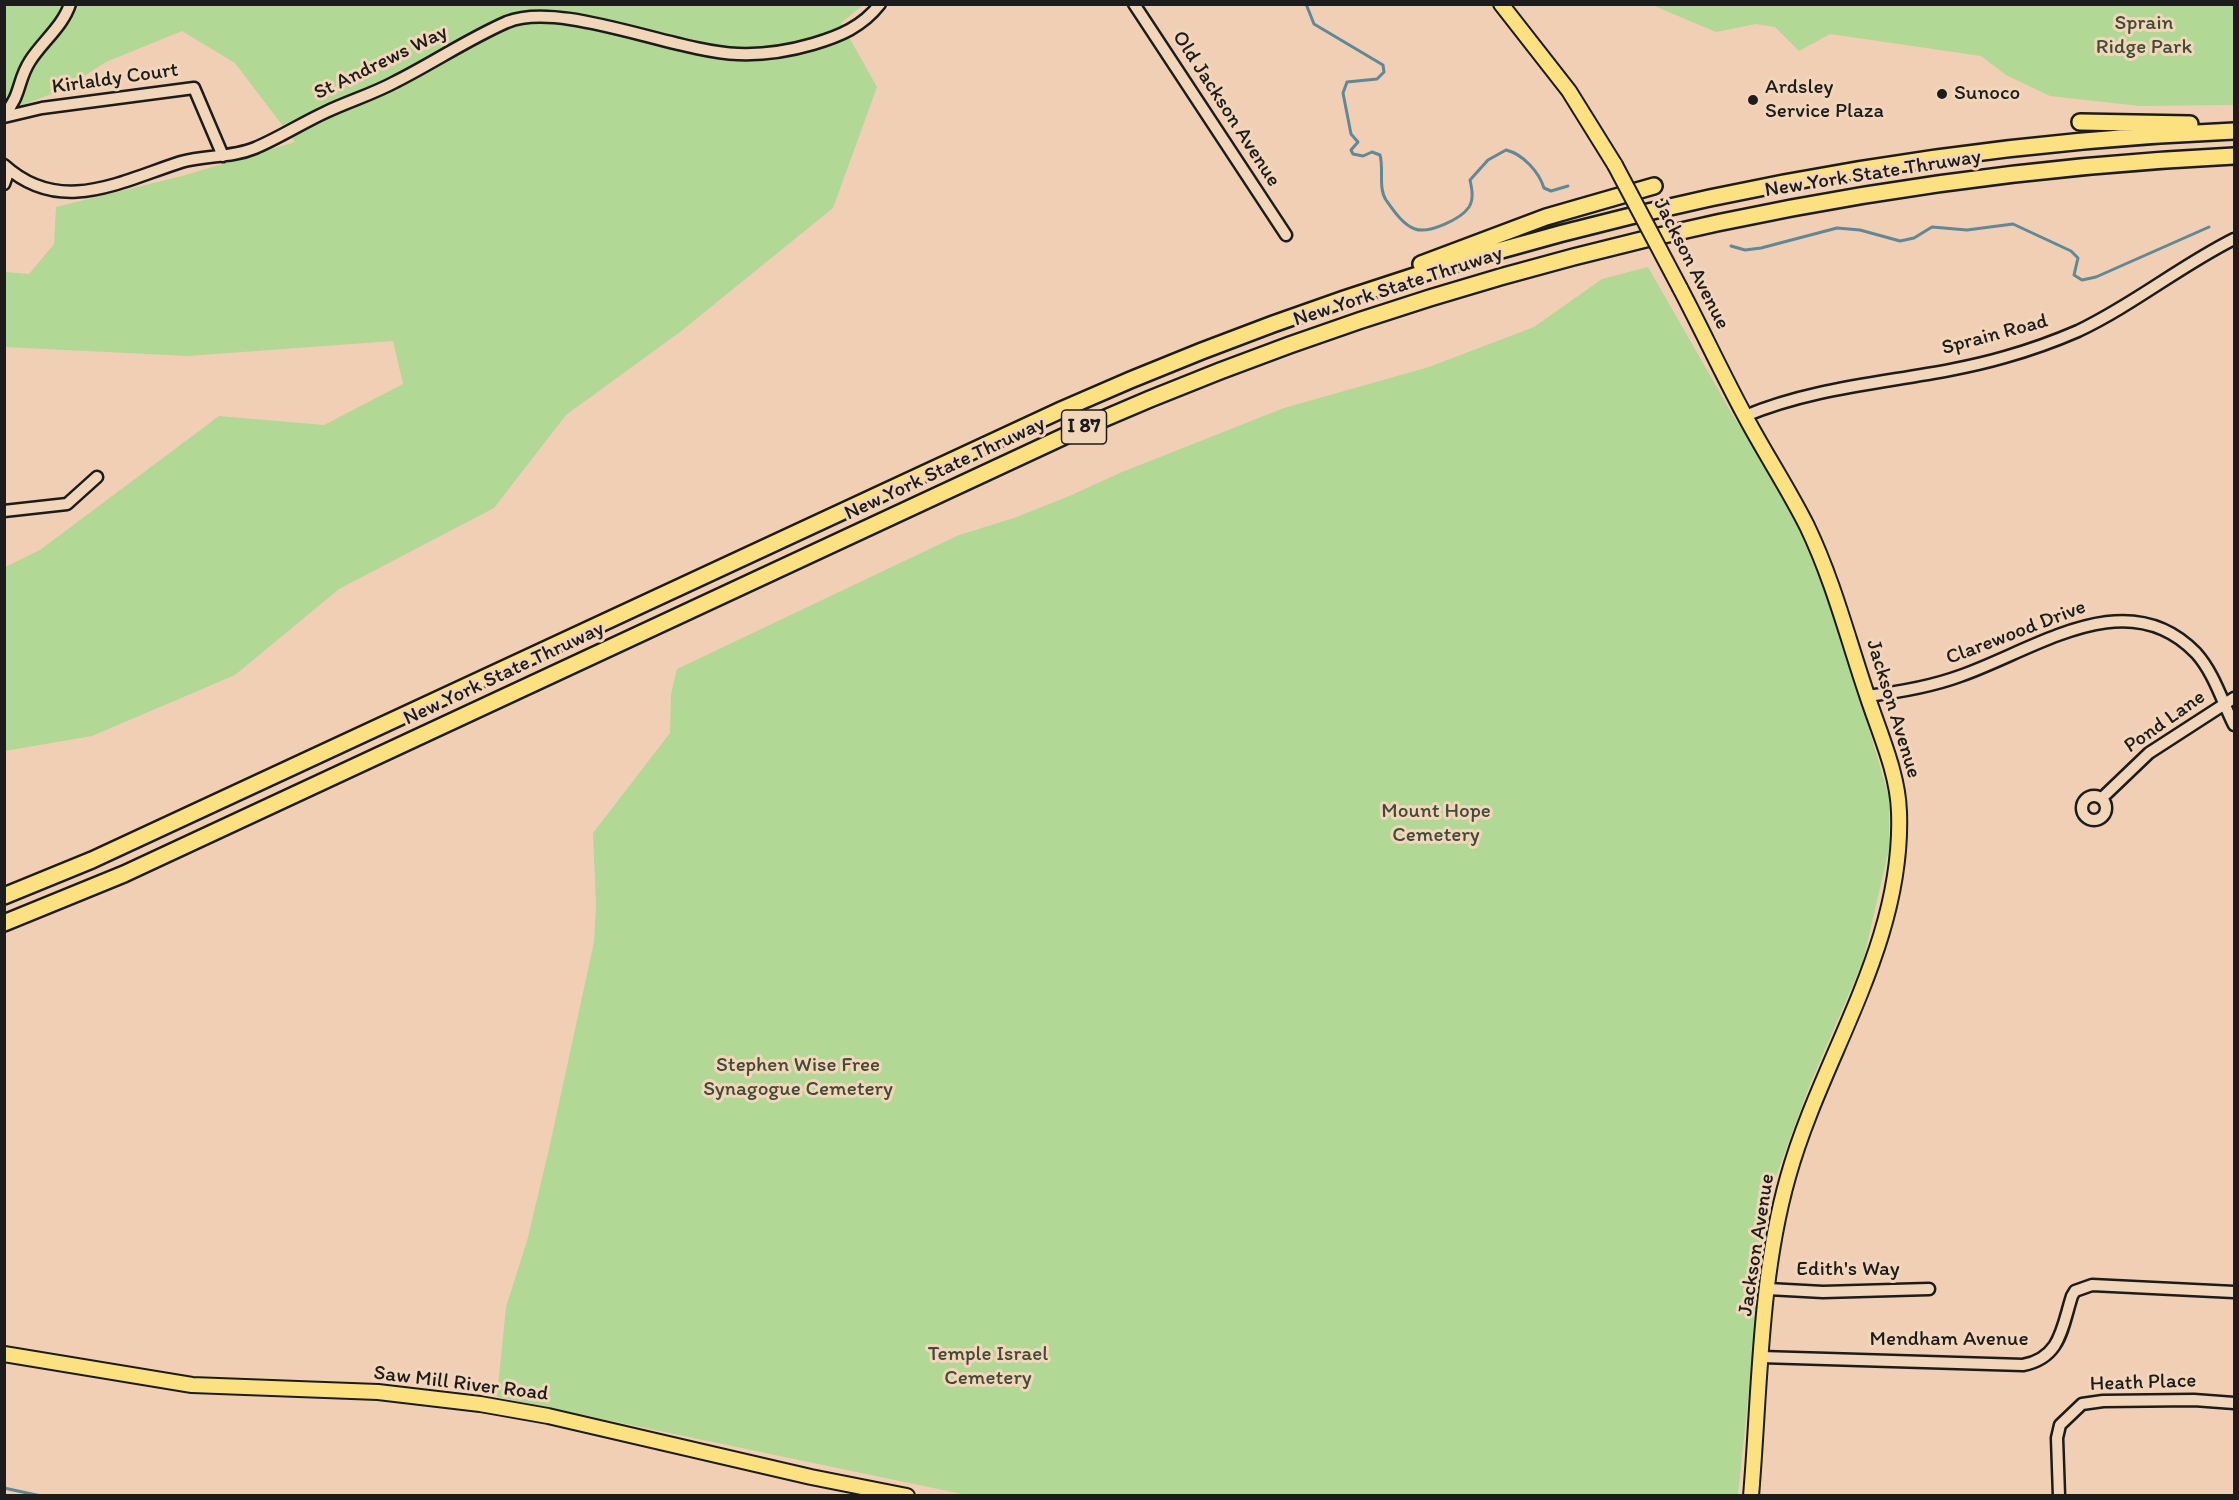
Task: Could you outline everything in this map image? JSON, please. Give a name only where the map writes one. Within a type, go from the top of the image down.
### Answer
[{"type":"highway","points":[[2080,122],[2235,126]]},
{"type":"highway","name":"New York State Thruway","points":[[4,896],[92,860],[1083,400],[1228,340],[1331,303],[1469,258],[1573,230],[1776,184],[1993,151],[2119,138],[2235,131]]},
{"type":"highway","name":"New York State Thruway","points":[[4,923],[135,869],[1082,428],[1216,372],[1335,328],[1434,296],[1562,259],[1773,211],[1989,177],[2097,165],[2235,156]]},
{"type":"highway","points":[[1331,303],[1514,229],[1654,186]]},
{"type":"main road","name":"Jackson Avenue","points":[[1501,4],[1569,91],[1615,165],[1745,416],[1806,525],[1824,564],[1898,797],[1898,853],[1894,883],[1864,991],[1788,1174],[1768,1289],[1751,1496]]},
{"type":"main road","name":"Saw Mill River Road","points":[[4,1354],[192,1385],[378,1392],[489,1405],[548,1416],[907,1496]]},
{"type":"street","points":[[4,116],[18,95],[29,62],[67,14],[70,4]]},
{"type":"street","name":"St Andrews Way","points":[[7,167],[45,190],[75,193],[191,159],[223,156],[256,147],[326,112],[394,83],[510,21],[538,16],[579,21],[694,48],[737,54],[762,53],[800,47],[851,30],[870,17],[880,4]]},
{"type":"street","name":"Old Jackson Avenue","points":[[1134,4],[1286,236]]},
{"type":"street","name":"Kirlaldy Court","points":[[4,116],[42,108],[194,88],[223,156]]},
{"type":"street","points":[[4,184],[7,167]]},
{"type":"street","name":"Sprain Road","points":[[1745,416],[1777,402],[1816,392],[1971,365],[2041,346],[2113,312],[2196,259],[2235,239]]},
{"type":"street","points":[[4,511],[67,504],[97,477]]},
{"type":"street","name":"Clarewood Drive","points":[[1867,696],[1918,689],[1962,676],[2073,630],[2100,622],[2130,620],[2157,626],[2188,645],[2210,672],[2235,725]]},
{"type":"street","name":"Pond Lane","points":[[2102,798],[2149,753],[2235,698]]},
{"type":"street","name":"Mendham Avenue","points":[[1761,1357],[2023,1365],[2048,1356],[2056,1345],[2075,1291],[2092,1285],[2235,1292]]},
{"type":"street","name":"Edith's Way","points":[[1768,1289],[1823,1292],[1929,1289]]},
{"type":"street","name":"Heath Place","points":[[2059,1496],[2056,1438],[2060,1425],[2082,1404],[2103,1401],[2194,1400],[2235,1403]]},
{"type":"green space","points":[[5,5],[863,5],[841,23],[877,87],[833,208],[680,332],[566,415],[494,508],[339,589],[235,675],[92,736],[5,751],[5,567],[40,550],[219,416],[324,425],[403,384],[393,341],[188,356],[5,347],[5,272],[29,274],[54,244],[56,207],[182,176],[295,142],[235,63],[182,31],[106,62],[64,89],[5,112]]},
{"type":"green space","name":"Sprain Ridge Park","points":[[1652,5],[2234,5],[2234,105],[2140,106],[2050,96],[2006,75],[1981,56],[1830,34],[1799,51],[1775,27],[1756,24],[1716,32]]},
{"type":"green space","name":"Mount Hope Cemetery","points":[[1648,267],[1735,419],[1774,476],[1801,524],[1823,572],[1889,797],[1889,849],[1863,961],[1810,1084],[1772,1187],[1766,1224],[1738,1495],[967,1495],[497,1397],[506,1307],[527,1241],[594,942],[596,905],[593,833],[670,733],[671,694],[677,669],[959,535],[1014,518],[1122,472],[1284,408],[1429,367],[1534,327],[1602,279]]},
{"type":"waterway","points":[[1306,4],[1314,24],[1383,65],[1384,72],[1377,79],[1347,82],[1343,93],[1351,134],[1358,142],[1351,150],[1353,154],[1363,156],[1372,152],[1380,155],[1384,195],[1395,213],[1406,224],[1415,229],[1428,229],[1444,224],[1465,212],[1472,201],[1470,180],[1488,160],[1506,150],[1530,164],[1544,188],[1551,191],[1568,186]]},
{"type":"waterway","points":[[1731,246],[1745,250],[1761,248],[1837,228],[1860,230],[1900,241],[1914,238],[1932,227],[1967,230],[2013,224],[2071,251],[2078,258],[2074,275],[2082,280],[2096,277],[2209,227]]},
{"type":"waterway","points":[[4,1488],[41,1496]]},
{"type":"place","name":"Sunoco","points":[[1942,94]]},
{"type":"place","name":"Ardsley Service Plaza","points":[[1753,100]]},
{"type":"park label","name":"Stephen Wise Free Synagogue Cemetery","points":[[798,1078]]},
{"type":"park label","name":"Temple Israel Cemetery","points":[[988,1367]]}]
